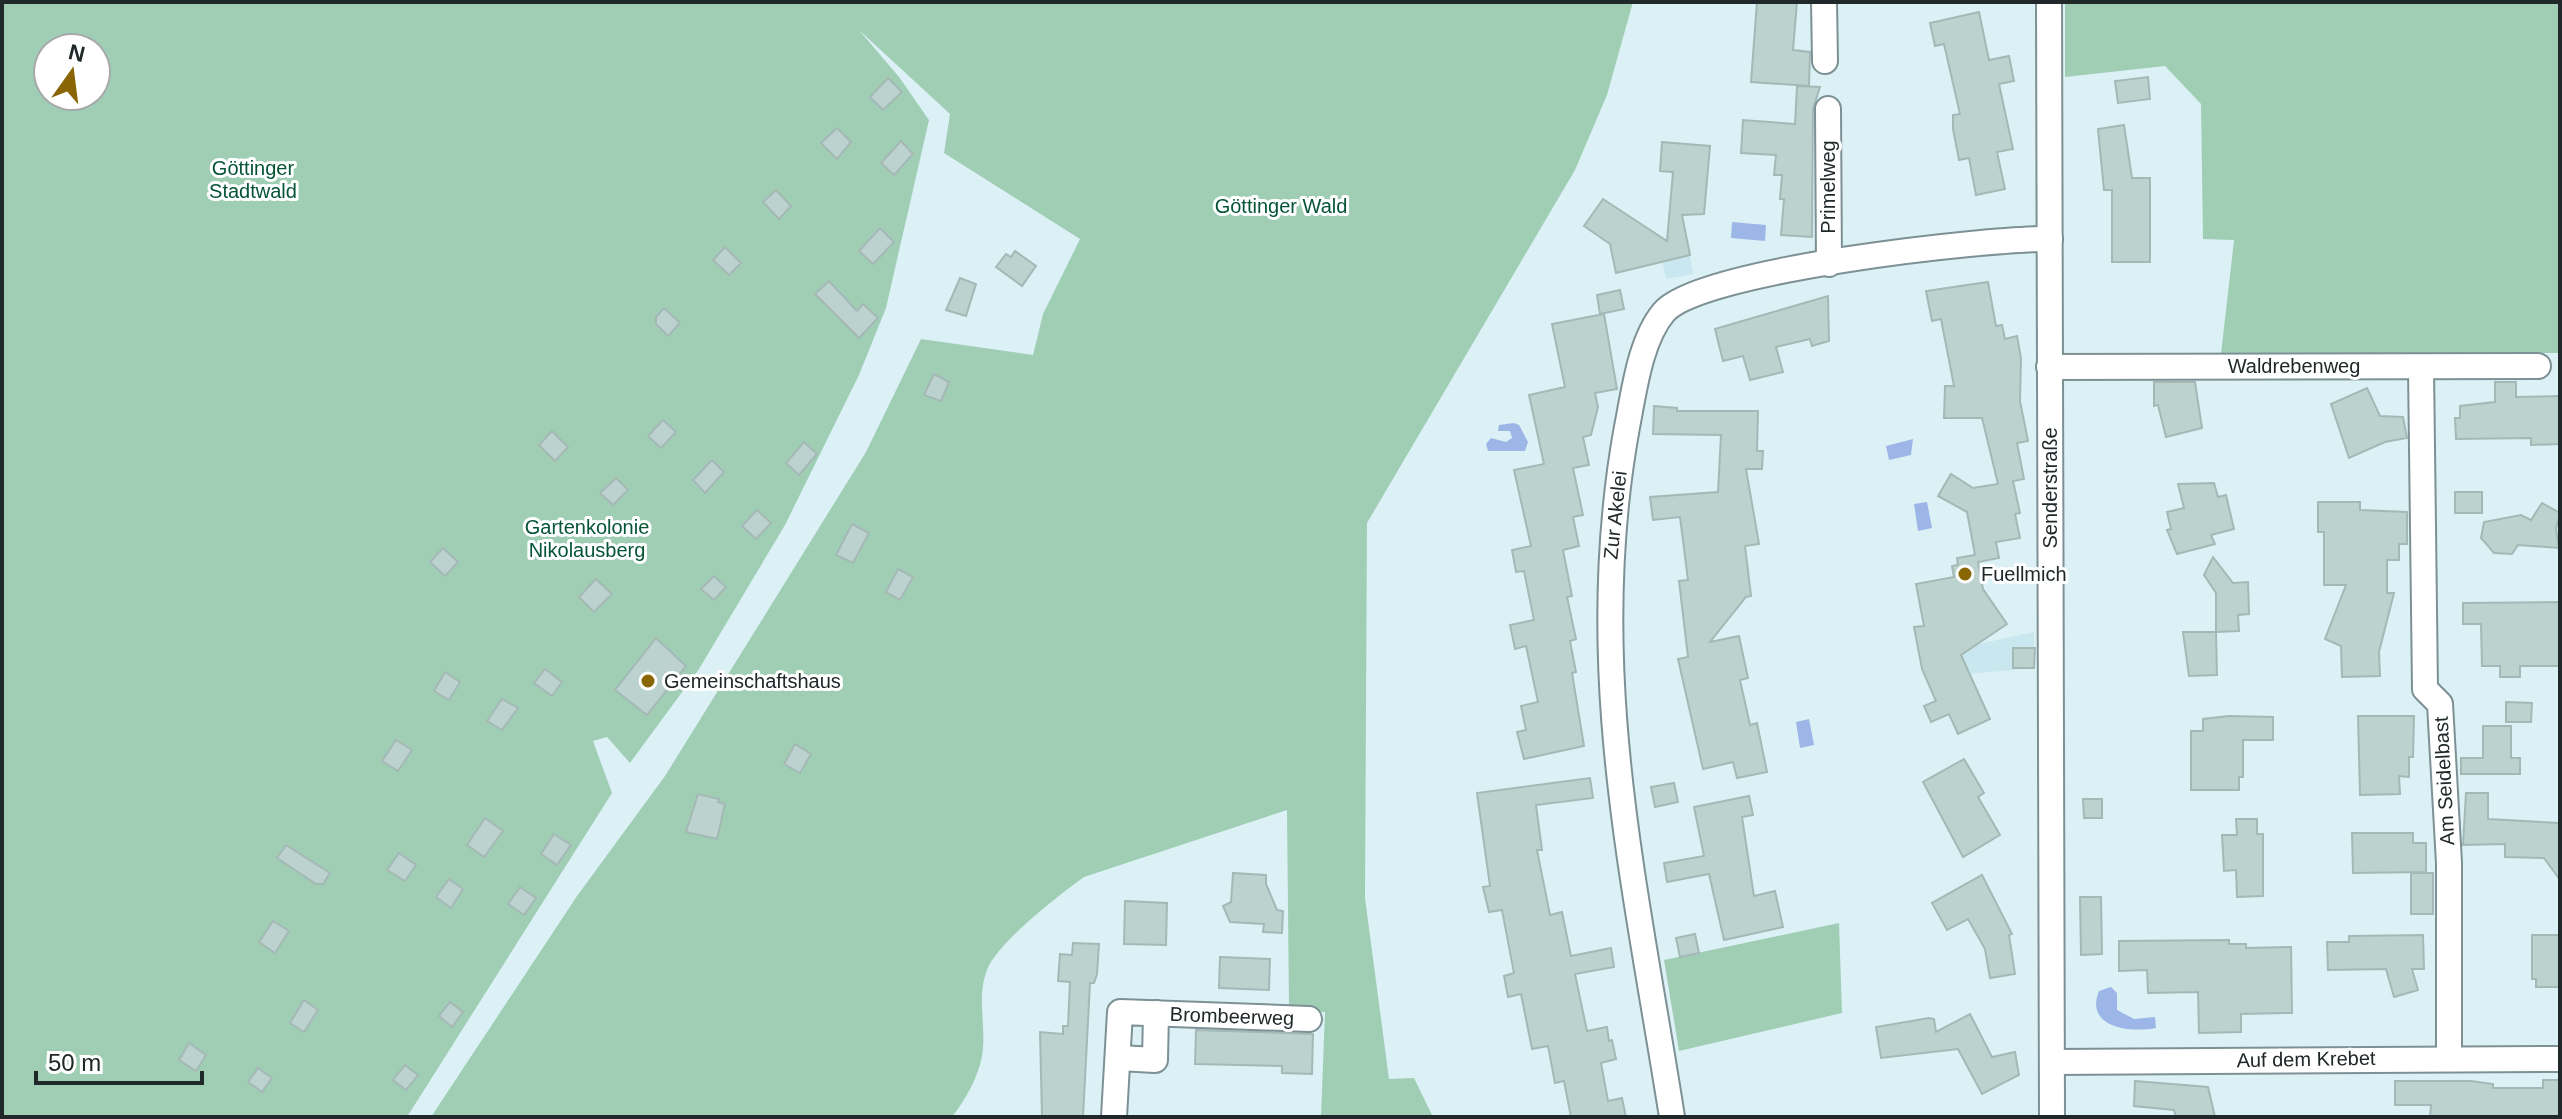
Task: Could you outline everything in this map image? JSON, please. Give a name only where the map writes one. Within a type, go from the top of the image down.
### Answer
[{"type":"street","points":[[1824,2],[1825,61]]},
{"type":"street","name":"Senderstraße","points":[[2049,2],[2052,1117]]},
{"type":"street","name":"Primelweg","points":[[1828,109],[1829,264]]},
{"type":"street","name":"Zur Akelei","points":[[1672,1117],[1630,864],[1615,746],[1608,598],[1619,475],[1645,354],[1654,328],[1665,311],[1696,291],[1829,264],[1953,244],[2050,239]]},
{"type":"street","name":"Waldrebenweg","points":[[2049,367],[2538,366]]},
{"type":"street","name":"Am Seidelbast","points":[[2421,367],[2425,689],[2440,704],[2449,863],[2449,1058]]},
{"type":"street","name":"Brombeerweg","points":[[1124,1117],[1114,1117],[1120,1012],[1309,1019]]},
{"type":"street","name":"Brombeerweg","points":[[1119,1058],[1155,1060],[1156,1013]]},
{"type":"street","name":"Auf dem Krebet","points":[[2052,1062],[2560,1059]]},
{"type":"shaded area","points":[[1686,235],[1693,274],[1666,279],[1658,241]]},
{"type":"shaded area","points":[[2034,632],[2034,668],[1969,674],[1941,665],[1960,648]]},
{"type":"green space","points":[[2,2],[1633,2],[1607,95],[1575,170],[1367,523],[1365,898],[1389,1079],[1414,1078],[1433,1117],[1321,1117],[1325,1012],[1289,1010],[1287,810],[1084,877],[1030,920],[1003,947],[987,970],[982,991],[983,1045],[980,1064],[952,1117],[431,1117],[577,896],[665,776],[866,452],[921,339],[1033,355],[1043,314],[1080,239],[944,153],[950,114],[859,30],[899,77],[929,120],[886,308],[859,375],[785,525],[699,669],[630,763],[607,737],[593,741],[612,793],[407,1117],[2,1117]]},
{"type":"green space","points":[[2065,2],[2560,2],[2560,353],[2221,354],[2234,240],[2203,239],[2201,104],[2165,66],[2065,77]]},
{"type":"green space","points":[[1839,923],[1842,1013],[1679,1051],[1664,960]]},
{"type":"water","points":[[1732,222],[1766,225],[1765,241],[1731,238]]},
{"type":"water","points":[[1499,425],[1519,425],[1528,442],[1525,451],[1488,451],[1486,444],[1491,438],[1506,442],[1512,438],[1510,431],[1498,431]]},
{"type":"water","points":[[1913,439],[1911,455],[1889,460],[1886,446]]},
{"type":"water","points":[[1927,502],[1932,528],[1918,531],[1914,504]]},
{"type":"water","points":[[1809,719],[1814,745],[1800,748],[1796,722]]},
{"type":"water","points":[[2111,987],[2117,993],[2117,1010],[2134,1019],[2155,1017],[2156,1028],[2134,1030],[2104,1020],[2098,1013],[2096,1003],[2099,991]]},
{"type":"building","points":[[1757,2],[1797,2],[1793,50],[1810,52],[1809,86],[1751,82]]},
{"type":"building","points":[[1979,12],[1989,60],[2009,56],[2014,81],[1999,84],[2013,149],[1997,152],[2005,189],[1976,195],[1969,158],[1959,160],[1953,115],[1960,114],[1944,44],[1935,46],[1930,23]]},
{"type":"building","points":[[2148,77],[2150,99],[2118,103],[2115,81]]},
{"type":"building","points":[[888,78],[902,92],[883,110],[870,97]]},
{"type":"building","points":[[1797,86],[1820,87],[1813,109],[1812,237],[1781,235],[1784,199],[1780,199],[1782,175],[1774,175],[1776,155],[1741,153],[1743,120],[1795,124]]},
{"type":"building","points":[[2124,125],[2132,178],[2150,178],[2150,262],[2112,262],[2112,190],[2104,190],[2098,129]]},
{"type":"building","points":[[837,128],[851,142],[837,159],[821,143]]},
{"type":"building","points":[[901,141],[913,154],[894,175],[881,163]]},
{"type":"building","points":[[1662,142],[1710,146],[1704,214],[1682,215],[1690,255],[1616,273],[1610,244],[1584,226],[1603,199],[1667,241],[1673,172],[1660,171]]},
{"type":"building","points":[[776,190],[791,206],[779,219],[763,202]]},
{"type":"building","points":[[880,228],[894,242],[873,264],[859,251]]},
{"type":"building","points":[[725,247],[741,263],[729,275],[713,260]]},
{"type":"building","points":[[1015,251],[1036,266],[1022,286],[996,267],[1006,254],[1011,257]]},
{"type":"building","points":[[960,278],[976,284],[966,316],[946,310]]},
{"type":"building","points":[[829,281],[857,311],[863,304],[878,318],[859,338],[815,294]]},
{"type":"building","points":[[1988,282],[1996,326],[2002,325],[2005,339],[2017,336],[2021,358],[2020,401],[2028,441],[2017,443],[2024,479],[2013,481],[2020,513],[2015,514],[2020,538],[1996,542],[1999,558],[1978,562],[1983,589],[2007,624],[1961,655],[1990,719],[1958,734],[1949,714],[1931,722],[1924,706],[1936,701],[1922,669],[1914,627],[1924,626],[1916,584],[1954,577],[1952,566],[1958,565],[1957,558],[1975,555],[1967,512],[1938,496],[1951,474],[1973,488],[1998,484],[1982,418],[1944,418],[1945,386],[1954,386],[1941,319],[1932,321],[1926,291]]},
{"type":"building","points":[[1620,290],[1624,309],[1600,314],[1597,295]]},
{"type":"building","points":[[1828,296],[1829,341],[1812,346],[1810,339],[1776,347],[1783,372],[1750,380],[1743,356],[1723,361],[1715,329]]},
{"type":"building","points":[[664,308],[680,323],[668,336],[656,324],[656,317]]},
{"type":"building","points":[[1604,314],[1617,389],[1595,393],[1598,407],[1591,435],[1583,437],[1589,465],[1573,468],[1583,515],[1573,517],[1579,546],[1563,550],[1572,596],[1567,597],[1576,639],[1570,641],[1576,672],[1572,673],[1584,746],[1524,759],[1517,732],[1526,730],[1521,706],[1538,702],[1526,646],[1515,649],[1510,625],[1534,620],[1524,571],[1516,572],[1512,550],[1531,546],[1514,470],[1544,464],[1529,395],[1565,387],[1552,324]]},
{"type":"building","points":[[934,374],[949,382],[941,401],[924,395]]},
{"type":"building","points":[[2154,382],[2195,382],[2202,428],[2166,437],[2158,405],[2154,406]]},
{"type":"building","points":[[2495,382],[2516,382],[2516,397],[2560,396],[2560,444],[2531,445],[2531,438],[2456,439],[2455,418],[2460,418],[2460,406],[2495,402]]},
{"type":"building","points":[[2367,388],[2380,416],[2403,417],[2407,438],[2385,442],[2349,458],[2331,404]]},
{"type":"building","points":[[1654,406],[1677,408],[1677,411],[1758,411],[1757,451],[1763,451],[1762,469],[1746,469],[1759,544],[1745,546],[1751,596],[1746,597],[1710,642],[1739,636],[1748,678],[1740,680],[1750,725],[1757,723],[1767,772],[1737,778],[1733,762],[1703,769],[1678,659],[1688,657],[1679,581],[1688,580],[1680,517],[1653,520],[1650,497],[1718,492],[1721,435],[1653,434]]},
{"type":"building","points":[[663,420],[676,432],[661,448],[648,436]]},
{"type":"building","points":[[552,431],[568,447],[555,461],[539,445]]},
{"type":"building","points":[[804,442],[817,454],[799,475],[786,463]]},
{"type":"building","points":[[712,460],[724,472],[705,493],[693,480]]},
{"type":"building","points":[[616,478],[628,490],[613,505],[600,493]]},
{"type":"building","points":[[2214,483],[2218,497],[2226,495],[2234,529],[2211,535],[2215,544],[2177,554],[2167,530],[2171,529],[2167,512],[2184,508],[2178,484]]},
{"type":"building","points":[[2455,492],[2482,492],[2482,513],[2455,513]]},
{"type":"building","points":[[2318,502],[2360,502],[2360,510],[2407,512],[2407,544],[2399,544],[2399,560],[2387,560],[2387,593],[2394,593],[2379,652],[2380,676],[2342,677],[2341,646],[2325,639],[2346,585],[2324,585],[2324,532],[2318,532]]},
{"type":"building","points":[[2542,503],[2560,513],[2556,529],[2559,548],[2518,545],[2512,554],[2494,553],[2481,538],[2484,522],[2521,515],[2531,520]]},
{"type":"building","points":[[757,510],[771,523],[756,539],[742,526]]},
{"type":"building","points":[[852,524],[869,533],[853,563],[836,555]]},
{"type":"building","points":[[443,548],[458,562],[445,576],[430,562]]},
{"type":"building","points":[[2213,557],[2233,583],[2248,582],[2249,614],[2238,615],[2239,631],[2216,632],[2216,593],[2204,575]]},
{"type":"building","points":[[898,569],[913,577],[900,600],[886,592]]},
{"type":"building","points":[[714,576],[726,587],[714,600],[701,589]]},
{"type":"building","points":[[596,579],[612,594],[594,612],[579,597]]},
{"type":"building","points":[[2560,602],[2560,666],[2520,666],[2520,677],[2500,677],[2500,666],[2482,666],[2481,624],[2463,624],[2463,603]]},
{"type":"building","points":[[2183,632],[2216,632],[2217,675],[2189,676]]},
{"type":"building","name":"Gemeinschaftshaus","points":[[656,638],[686,666],[647,715],[615,690]]},
{"type":"building","points":[[2013,648],[2035,648],[2034,668],[2013,668]]},
{"type":"building","points":[[545,669],[562,682],[552,696],[534,683]]},
{"type":"building","points":[[445,672],[460,682],[449,700],[434,691]]},
{"type":"building","points":[[502,699],[518,708],[502,730],[487,721]]},
{"type":"building","points":[[2506,702],[2532,703],[2531,722],[2506,722]]},
{"type":"building","points":[[2358,716],[2414,716],[2413,757],[2409,757],[2409,777],[2399,776],[2400,794],[2360,795]]},
{"type":"building","points":[[2273,717],[2273,740],[2243,740],[2243,777],[2239,777],[2239,790],[2191,790],[2191,731],[2203,731],[2203,719]]},
{"type":"building","points":[[2483,726],[2511,726],[2511,758],[2520,758],[2520,774],[2461,774],[2461,758],[2483,758]]},
{"type":"building","points":[[396,740],[412,750],[398,771],[382,761]]},
{"type":"building","points":[[795,744],[811,754],[800,773],[784,764]]},
{"type":"building","points":[[1964,759],[1984,793],[1978,797],[2000,835],[1963,857],[1923,782]]},
{"type":"building","points":[[1590,778],[1593,798],[1536,805],[1542,850],[1537,850],[1550,915],[1562,912],[1571,956],[1611,948],[1614,967],[1575,974],[1587,1031],[1607,1027],[1609,1041],[1612,1040],[1616,1059],[1601,1063],[1608,1101],[1622,1098],[1626,1117],[1571,1117],[1564,1081],[1555,1083],[1548,1046],[1532,1049],[1521,994],[1508,997],[1504,976],[1514,973],[1502,910],[1489,912],[1483,887],[1490,886],[1477,793]]},
{"type":"building","points":[[1674,783],[1678,802],[1655,807],[1651,787]]},
{"type":"building","points":[[2466,793],[2488,793],[2488,819],[2560,823],[2560,880],[2544,858],[2505,857],[2505,844],[2463,845]]},
{"type":"building","points":[[698,794],[719,799],[718,802],[725,804],[717,839],[686,832]]},
{"type":"building","points":[[1749,796],[1753,815],[1742,817],[1754,896],[1775,891],[1783,927],[1724,940],[1709,874],[1667,882],[1664,863],[1704,856],[1694,807]]},
{"type":"building","points":[[2083,799],[2102,799],[2102,818],[2084,818]]},
{"type":"building","points":[[485,818],[503,831],[484,857],[467,845]]},
{"type":"building","points":[[2236,819],[2257,819],[2257,834],[2263,834],[2263,896],[2237,897],[2236,870],[2224,871],[2222,835],[2237,835]]},
{"type":"building","points":[[2352,833],[2413,833],[2413,843],[2426,843],[2426,872],[2353,873]]},
{"type":"building","points":[[554,834],[571,845],[557,865],[541,854]]},
{"type":"building","points":[[286,845],[330,873],[323,884],[316,884],[277,858]]},
{"type":"building","points":[[399,853],[416,865],[405,881],[387,870]]},
{"type":"building","points":[[1233,873],[1266,875],[1266,884],[1277,910],[1283,911],[1282,933],[1263,932],[1264,924],[1230,922],[1223,906],[1231,902]]},
{"type":"building","points":[[2411,873],[2433,873],[2433,914],[2411,914]]},
{"type":"building","points":[[1982,875],[2012,934],[2009,935],[2015,974],[1990,978],[1985,949],[1968,919],[1947,930],[1932,903]]},
{"type":"building","points":[[449,879],[463,889],[451,908],[436,897]]},
{"type":"building","points":[[520,887],[536,898],[524,915],[508,904]]},
{"type":"building","points":[[2080,897],[2101,897],[2102,954],[2081,955]]},
{"type":"building","points":[[1125,901],[1167,903],[1166,945],[1124,944]]},
{"type":"building","points":[[273,921],[289,931],[275,953],[259,942]]},
{"type":"building","points":[[1695,934],[1699,953],[1680,957],[1676,938]]},
{"type":"building","points":[[2423,935],[2424,969],[2412,969],[2418,990],[2394,997],[2386,969],[2328,970],[2327,942],[2349,942],[2349,936]]},
{"type":"building","points":[[2532,935],[2560,935],[2560,987],[2536,987],[2536,979],[2532,979]]},
{"type":"building","points":[[2229,940],[2229,944],[2246,944],[2246,948],[2291,947],[2292,1013],[2241,1014],[2241,1032],[2199,1033],[2198,992],[2148,993],[2147,970],[2119,971],[2119,941]]},
{"type":"building","points":[[1073,943],[1099,944],[1097,974],[1094,983],[1090,983],[1083,1117],[1042,1117],[1040,1032],[1063,1034],[1063,1026],[1068,1026],[1070,982],[1058,981],[1060,954],[1072,955]]},
{"type":"building","points":[[1220,957],[1270,959],[1269,990],[1219,988]]},
{"type":"building","points":[[304,1000],[318,1010],[304,1032],[290,1023]]},
{"type":"building","points":[[450,1002],[463,1012],[452,1027],[439,1016]]},
{"type":"building","points":[[1970,1014],[1992,1057],[2015,1052],[2019,1075],[1982,1094],[1958,1049],[1881,1058],[1876,1027],[1929,1018],[1934,1019],[1936,1032]]},
{"type":"building","points":[[1196,1030],[1313,1034],[1312,1074],[1282,1073],[1282,1066],[1195,1064]]},
{"type":"building","points":[[189,1043],[206,1055],[196,1071],[179,1060]]},
{"type":"building","points":[[405,1065],[418,1075],[406,1090],[393,1080]]},
{"type":"building","points":[[258,1068],[272,1078],[262,1092],[248,1082]]},
{"type":"building","points":[[2543,1080],[2560,1080],[2560,1117],[2430,1117],[2431,1105],[2395,1105],[2395,1081],[2471,1081],[2493,1084],[2493,1088],[2543,1088]]},
{"type":"building","points":[[2135,1081],[2208,1087],[2215,1117],[2176,1117],[2174,1110],[2134,1106]]},
{"type":"place","name":"Fuellmich","points":[[1965,574]]},
{"type":"place","name":"Gemeinschaftshaus","points":[[648,681]]},
{"type":"park label","name":"Göttinger Stadtwald","points":[[253,180]]},
{"type":"park label","name":"Göttinger Wald","points":[[1281,206]]},
{"type":"park label","name":"Gartenkolonie Nikolausberg","points":[[587,538]]}]
